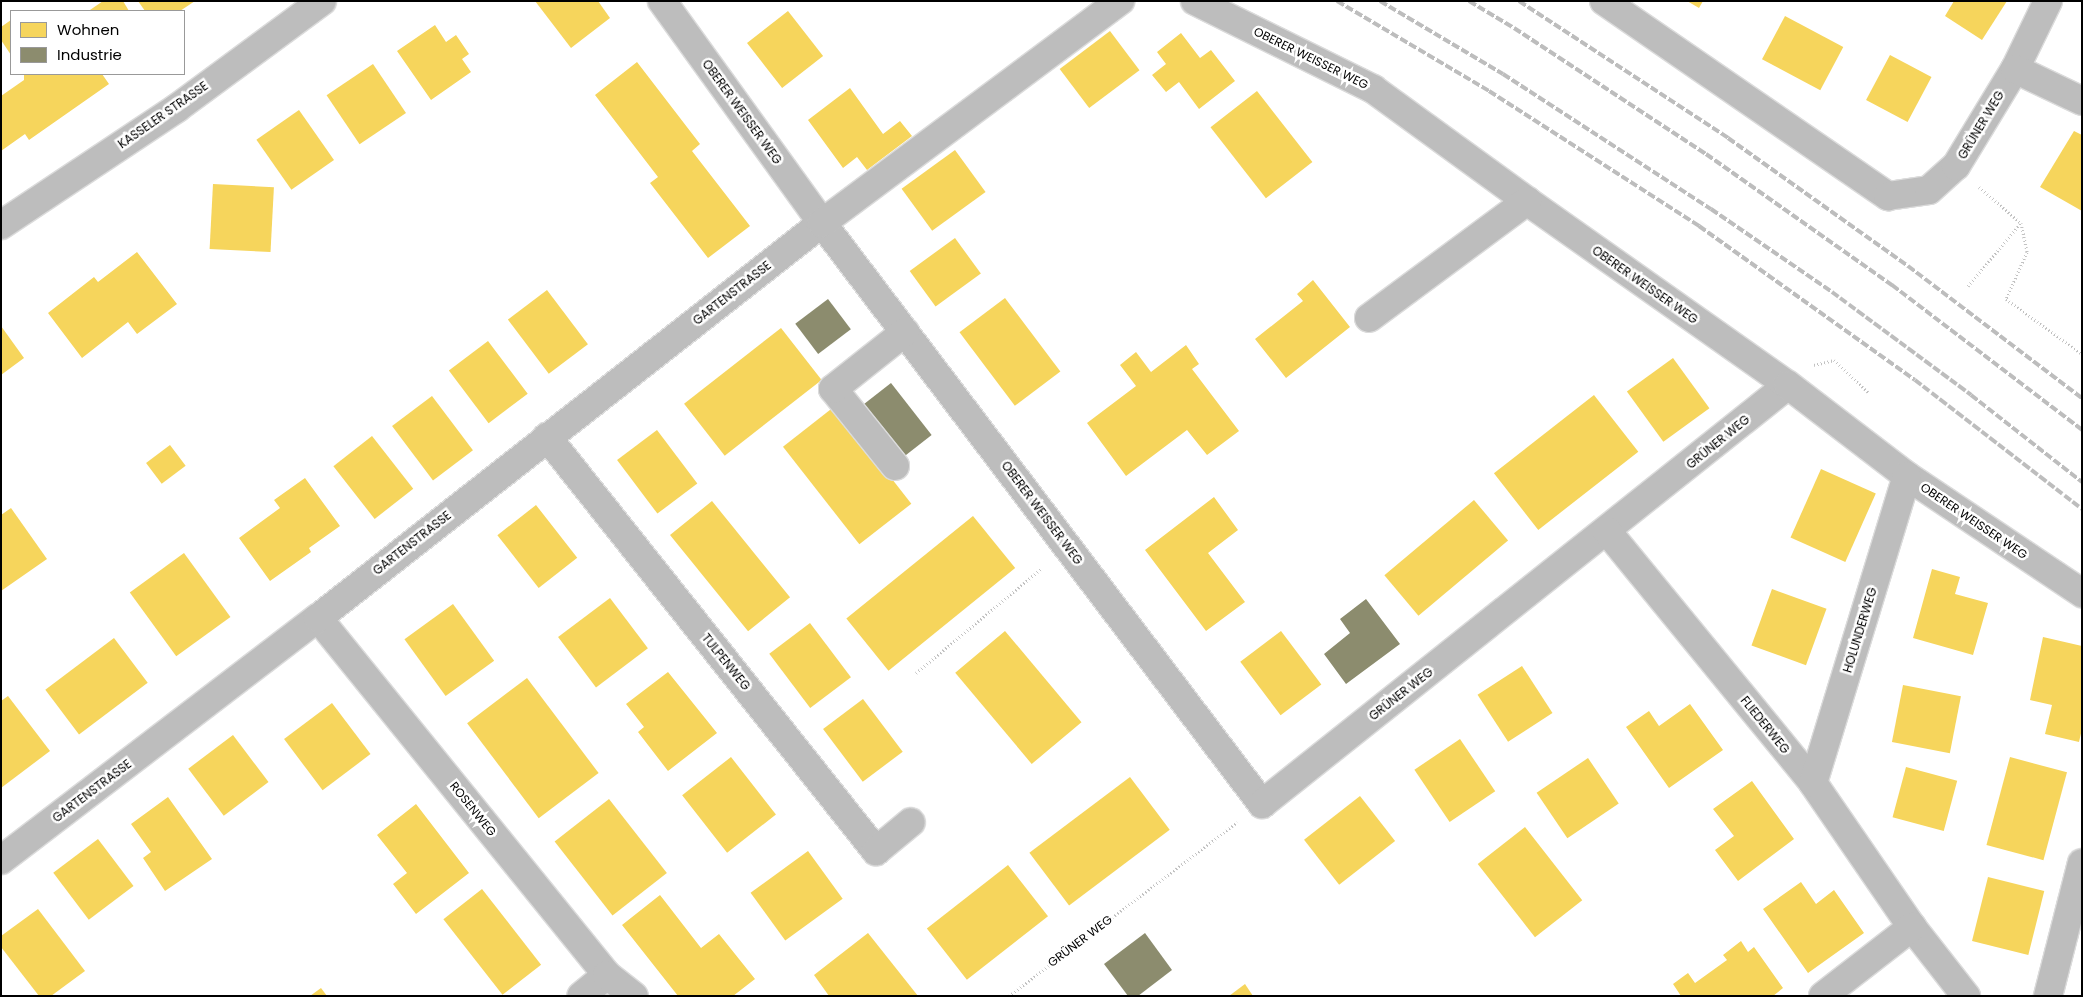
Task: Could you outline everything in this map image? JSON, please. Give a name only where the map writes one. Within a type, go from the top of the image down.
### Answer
[{"type":"street","name":"KASSELER STRASSE","points":[[2,223],[177,108],[322,1]]},
{"type":"street","points":[[822,223],[1120,1]]},
{"type":"street","name":"OBERER WEISSER WEG","points":[[1195,1],[1373,89],[1527,201],[1788,385],[1907,476],[2082,593]]},
{"type":"street","name":"GRÜNER WEG","points":[[1604,1],[1888,196],[1929,190],[1956,166],[2015,69],[2048,1]]},
{"type":"street","name":"OBERER WEISSER WEG","points":[[670,6],[822,223],[1262,804]]},
{"type":"street","points":[[2015,69],[2082,101]]},
{"type":"street","points":[[1369,318],[1527,201]]},
{"type":"street","name":"GARTENSTRASSE","points":[[1,860],[318,618],[822,223]]},
{"type":"street","points":[[895,466],[833,389],[905,332]]},
{"type":"street","name":"GRÜNER WEG","points":[[1262,804],[1608,531],[1788,385]]},
{"type":"street","name":"TULPENWEG","points":[[547,437],[876,851],[911,822]]},
{"type":"street","name":"HOLUNDERWEG","points":[[1813,784],[1907,476]]},
{"type":"street","name":"FLIEDERWEG","points":[[1608,531],[1813,784],[1912,927],[1966,996]]},
{"type":"street","name":"ROSENWEG","points":[[318,618],[607,975],[634,996]]},
{"type":"street","points":[[2048,996],[2082,863]]},
{"type":"street","points":[[1823,996],[1912,927]]},
{"type":"street","points":[[581,996],[607,975]]},
{"type":"path","points":[[1956,166],[2020,224],[2027,252],[2006,299],[2082,354]]},
{"type":"path","points":[[1968,286],[2020,224]]},
{"type":"path","points":[[1834,360],[1868,392]]},
{"type":"path","points":[[916,673],[1067,546]]},
{"type":"path","name":"GRÜNER WEG","points":[[1009,996],[1262,804]]},
{"type":"building: Wohnen","points":[[103,1],[123,1],[128,10],[90,10]]},
{"type":"building: Wohnen","points":[[138,1],[195,1],[182,10],[144,10]]},
{"type":"building: Wohnen","points":[[535,1],[598,1],[610,18],[571,48]]},
{"type":"building: Wohnen","points":[[1687,1],[1703,1],[1699,8]]},
{"type":"building: Wohnen","points":[[1954,1],[2007,1],[1982,40],[1945,16]]},
{"type":"building: Wohnen","points":[[788,11],[823,56],[782,88],[747,43]]},
{"type":"building: Wohnen","points":[[1785,16],[1843,47],[1820,90],[1762,59]]},
{"type":"building: Wohnen","points":[[10,21],[10,54],[1,40],[1,27]]},
{"type":"building: Wohnen","points":[[435,25],[446,42],[456,35],[469,54],[462,59],[471,72],[431,100],[397,51]]},
{"type":"building: Wohnen","points":[[1110,31],[1139,70],[1089,108],[1060,69]]},
{"type":"building: Wohnen","points":[[1181,33],[1200,58],[1211,50],[1235,81],[1199,109],[1179,82],[1166,92],[1152,75],[1166,64],[1157,52]]},
{"type":"building: Wohnen","points":[[1890,55],[1931,77],[1908,122],[1866,100]]},
{"type":"building: Wohnen","points":[[637,62],[700,144],[692,151],[750,226],[708,258],[650,183],[658,177],[595,95]]},
{"type":"building: Wohnen","points":[[373,64],[406,113],[360,144],[327,95]]},
{"type":"building: Wohnen","points":[[24,75],[103,75],[109,84],[29,140],[25,134],[1,151],[1,96],[24,80]]},
{"type":"building: Wohnen","points":[[850,88],[883,134],[900,121],[912,136],[867,170],[857,157],[843,168],[808,120]]},
{"type":"building: Wohnen","points":[[1257,91],[1312,162],[1266,198],[1211,127]]},
{"type":"building: Wohnen","points":[[299,110],[334,160],[291,190],[256,140]]},
{"type":"building: Wohnen","points":[[2074,131],[2082,135],[2082,211],[2040,187]]},
{"type":"building: Wohnen","points":[[955,150],[986,192],[932,231],[902,189]]},
{"type":"building: Wohnen","points":[[213,184],[274,187],[271,252],[210,249]]},
{"type":"building: Wohnen","points":[[955,238],[981,274],[936,307],[910,271]]},
{"type":"building: Wohnen","points":[[137,252],[177,304],[137,334],[128,322],[82,358],[48,313],[94,277],[98,282]]},
{"type":"building: Wohnen","points":[[1313,280],[1350,327],[1286,378],[1255,339],[1303,301],[1297,294]]},
{"type":"building: Wohnen","points":[[547,290],[588,344],[549,374],[508,319]]},
{"type":"building: Wohnen","points":[[1005,298],[1060,371],[1015,406],[959,332]]},
{"type":"building: Wohnen","points":[[1,326],[24,358],[1,375]]},
{"type":"building: Wohnen","points":[[781,328],[822,380],[725,456],[684,404]]},
{"type":"building: Wohnen","points":[[488,341],[528,394],[489,423],[449,370]]},
{"type":"building: Wohnen","points":[[1186,345],[1199,364],[1192,369],[1239,431],[1207,455],[1187,430],[1126,476],[1087,423],[1136,386],[1120,365],[1136,352],[1151,372]]},
{"type":"building: Wohnen","points":[[1673,358],[1709,408],[1663,442],[1627,392]]},
{"type":"building: Wohnen","points":[[1594,395],[1638,452],[1538,530],[1494,473]]},
{"type":"building: Wohnen","points":[[432,396],[473,450],[433,480],[392,426]]},
{"type":"building: Wohnen","points":[[835,406],[911,504],[859,544],[783,447]]},
{"type":"building: Wohnen","points":[[657,430],[697,484],[657,514],[617,460]]},
{"type":"building: Wohnen","points":[[372,436],[413,489],[375,519],[333,466]]},
{"type":"building: Wohnen","points":[[170,445],[186,466],[162,484],[146,463]]},
{"type":"building: Wohnen","points":[[1821,469],[1876,493],[1845,562],[1790,538]]},
{"type":"building: Wohnen","points":[[305,478],[340,526],[309,548],[311,552],[270,581],[239,538],[280,508],[274,500]]},
{"type":"building: Wohnen","points":[[1214,497],[1238,530],[1208,553],[1245,602],[1206,631],[1145,550]]},
{"type":"building: Wohnen","points":[[1474,500],[1508,541],[1418,616],[1384,575]]},
{"type":"building: Wohnen","points":[[712,501],[790,597],[748,631],[670,535]]},
{"type":"building: Wohnen","points":[[536,505],[577,558],[539,588],[497,535]]},
{"type":"building: Wohnen","points":[[11,508],[47,559],[1,591],[1,515]]},
{"type":"building: Wohnen","points":[[973,516],[1015,568],[888,671],[846,619]]},
{"type":"building: Wohnen","points":[[184,553],[230,617],[176,656],[130,592]]},
{"type":"building: Wohnen","points":[[1932,569],[1960,577],[1955,594],[1988,603],[1973,655],[1913,638]]},
{"type":"building: Wohnen","points":[[1772,589],[1827,609],[1806,665],[1751,645]]},
{"type":"building: Wohnen","points":[[610,598],[648,648],[596,687],[558,637]]},
{"type":"building: Wohnen","points":[[453,604],[494,661],[446,696],[404,639]]},
{"type":"building: Wohnen","points":[[810,623],[851,677],[810,708],[769,654]]},
{"type":"building: Wohnen","points":[[1005,631],[1081,722],[1032,764],[955,673]]},
{"type":"building: Wohnen","points":[[1281,631],[1321,685],[1281,715],[1240,662]]},
{"type":"building: Wohnen","points":[[2043,637],[2082,646],[2082,729],[2079,742],[2045,734],[2052,705],[2030,700]]},
{"type":"building: Wohnen","points":[[114,638],[148,683],[79,734],[45,690]]},
{"type":"building: Wohnen","points":[[1522,666],[1552,713],[1508,742],[1478,695]]},
{"type":"building: Wohnen","points":[[668,672],[717,733],[668,771],[638,732],[644,727],[626,704]]},
{"type":"building: Wohnen","points":[[527,678],[599,773],[539,818],[467,723]]},
{"type":"building: Wohnen","points":[[1903,685],[1961,696],[1950,753],[1892,742]]},
{"type":"building: Wohnen","points":[[8,696],[50,751],[1,788],[1,701]]},
{"type":"building: Wohnen","points":[[863,699],[903,752],[863,782],[823,729]]},
{"type":"building: Wohnen","points":[[332,703],[371,754],[323,790],[284,739]]},
{"type":"building: Wohnen","points":[[1690,704],[1723,750],[1669,788],[1626,727],[1649,711],[1659,726]]},
{"type":"building: Wohnen","points":[[233,735],[269,782],[224,816],[188,769]]},
{"type":"building: Wohnen","points":[[1460,739],[1495,791],[1450,822],[1414,770]]},
{"type":"building: Wohnen","points":[[731,757],[776,815],[727,853],[682,795]]},
{"type":"building: Wohnen","points":[[2010,757],[2067,772],[2043,860],[1986,845]]},
{"type":"building: Wohnen","points":[[1588,758],[1619,804],[1567,838],[1537,793]]},
{"type":"building: Wohnen","points":[[1906,767],[1957,781],[1944,831],[1893,817]]},
{"type":"building: Wohnen","points":[[1130,777],[1170,830],[1069,906],[1029,853]]},
{"type":"building: Wohnen","points":[[1752,781],[1794,839],[1738,881],[1715,850],[1734,836],[1713,809]]},
{"type":"building: Wohnen","points":[[1360,796],[1395,841],[1339,885],[1304,840]]},
{"type":"building: Wohnen","points":[[168,797],[212,859],[165,891],[143,858],[151,852],[131,824]]},
{"type":"building: Wohnen","points":[[609,799],[667,873],[612,916],[555,841]]},
{"type":"building: Wohnen","points":[[416,804],[469,873],[416,914],[393,884],[407,873],[377,835]]},
{"type":"building: Wohnen","points":[[1525,827],[1582,900],[1535,937],[1478,864]]},
{"type":"building: Wohnen","points":[[98,839],[134,886],[89,920],[53,873]]},
{"type":"building: Wohnen","points":[[808,851],[843,899],[785,940],[751,893]]},
{"type":"building: Wohnen","points":[[1008,865],[1048,916],[967,980],[927,928]]},
{"type":"building: Wohnen","points":[[1988,877],[2044,891],[2028,955],[1972,941]]},
{"type":"building: Wohnen","points":[[1801,882],[1816,904],[1834,890],[1864,933],[1808,973],[1763,909]]},
{"type":"building: Wohnen","points":[[482,889],[541,965],[502,995],[443,919]]},
{"type":"building: Wohnen","points":[[660,895],[701,948],[719,934],[755,979],[733,996],[678,996],[622,925]]},
{"type":"building: Wohnen","points":[[38,909],[85,971],[51,996],[39,996],[1,947],[1,936]]},
{"type":"building: Wohnen","points":[[868,933],[918,996],[829,996],[814,975]]},
{"type":"building: Wohnen","points":[[1741,941],[1748,952],[1754,947],[1783,988],[1773,996],[1681,996],[1673,984],[1688,973],[1695,983],[1727,960],[1723,955]]},
{"type":"building: Wohnen","points":[[1245,984],[1253,996],[1229,996]]},
{"type":"building: Wohnen","points":[[321,988],[327,996],[310,996]]},
{"type":"building: Industrie","points":[[828,299],[851,329],[818,354],[795,324]]},
{"type":"building: Industrie","points":[[891,383],[932,435],[902,458],[862,406]]},
{"type":"building: Industrie","points":[[1366,599],[1400,644],[1346,684],[1324,654],[1350,633],[1340,619]]},
{"type":"building: Industrie","points":[[1145,933],[1172,970],[1138,996],[1128,996],[1104,964]]},
{"type":"railway","points":[[1337,1],[1489,91],[1699,226],[1915,380],[2082,509]]},
{"type":"railway","points":[[1380,1],[1503,74],[1711,209],[1832,292],[1971,395],[2082,482]]},
{"type":"railway","points":[[1469,1],[1514,28],[1706,154],[1892,285],[2082,430]]},
{"type":"railway","points":[[1519,1],[1728,138],[1908,266],[2082,398]]}]
